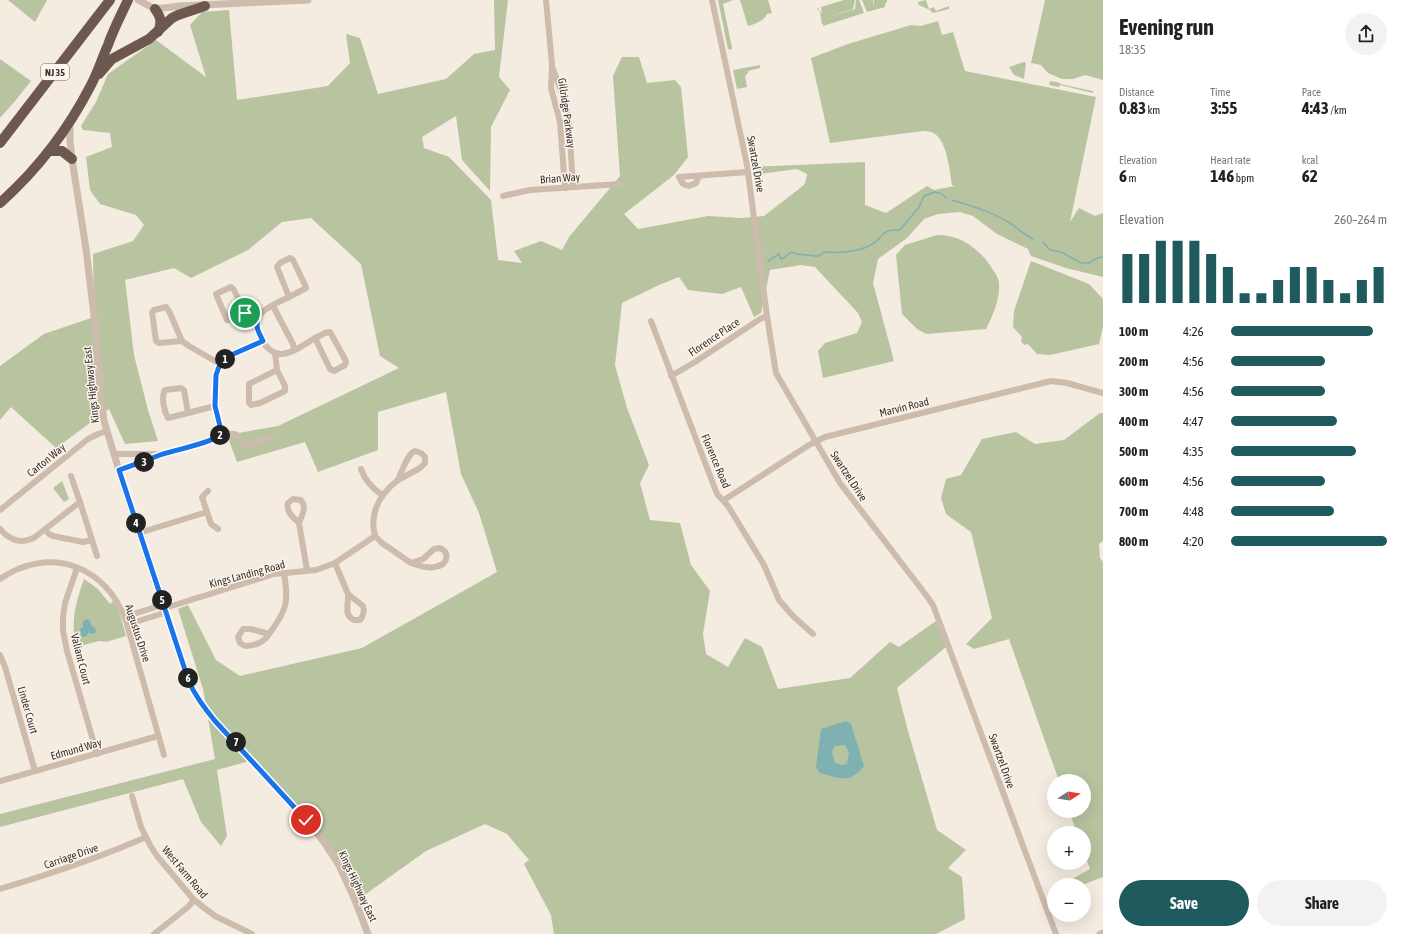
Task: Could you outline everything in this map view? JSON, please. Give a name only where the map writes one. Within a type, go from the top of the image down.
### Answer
[{"type":"highway","name":"NJ 35","points":[[0,144],[110,0]]},
{"type":"highway","points":[[0,203],[16,189],[50,151],[70,122],[91,85],[128,0]]},
{"type":"highway","points":[[91,85],[112,59],[145,42],[172,18],[205,6]]},
{"type":"highway","points":[[155,9],[160,18],[158,32]]},
{"type":"highway","points":[[50,151],[62,151],[72,159]]},
{"type":"street","points":[[138,0],[155,9],[180,6],[308,0]]},
{"type":"street","name":"Gillridge Parkway","points":[[546,0],[552,65],[551,88],[558,112],[565,188]]},
{"type":"street","name":"Swartzel Drive","points":[[712,0],[748,172],[776,373],[840,483],[926,595],[932,605],[1056,934]]},
{"type":"street","name":"Gillridge Parkway","points":[[552,65],[567,110],[573,187]]},
{"type":"street","points":[[558,112],[567,110]]},
{"type":"street","name":"Kings Highway East","points":[[70,122],[72,159],[95,324],[102,411],[139,533],[189,682],[199,701],[215,721],[306,820],[324,842],[339,865],[368,934]]},
{"type":"street","points":[[562,144],[570,143]]},
{"type":"street","points":[[699,176],[748,172]]},
{"type":"street","name":"Brian Way","points":[[503,196],[530,190],[620,184]]},
{"type":"street","points":[[289,297],[277,267],[280,263],[291,258],[306,288],[260,314],[256,323],[257,329],[266,346],[275,353],[282,354],[294,350],[315,338],[328,332],[332,333],[346,361],[345,365],[334,371],[330,369],[315,338]]},
{"type":"street","points":[[245,313],[240,317],[226,320],[216,294],[227,288],[232,288],[245,313],[250,317],[258,318]]},
{"type":"street","points":[[272,306],[293,344],[294,350]]},
{"type":"street","points":[[182,341],[157,343],[152,313],[154,310],[168,308],[182,341],[220,364]]},
{"type":"street","name":"Florence Place","points":[[671,376],[767,316]]},
{"type":"street","name":"Florence Road","points":[[651,321],[717,494],[724,500],[764,564],[779,600],[793,616],[813,634]]},
{"type":"street","points":[[222,434],[215,406],[216,375],[220,364],[229,356],[263,341]]},
{"type":"street","points":[[275,353],[277,370],[285,386],[285,391],[260,403],[251,405],[248,397],[249,384],[277,370]]},
{"type":"street","name":"Marvin Road","points":[[724,500],[824,437],[1051,381],[1067,383],[1103,393]]},
{"type":"street","points":[[188,413],[184,390],[181,388],[165,390],[163,393],[168,418],[188,413],[215,406]]},
{"type":"street","name":"Carton Way","points":[[0,510],[88,439],[107,431]]},
{"type":"street","points":[[119,470],[207,441],[222,434],[236,434],[240,436],[246,446],[272,437]]},
{"type":"street","points":[[398,480],[410,454],[415,451],[421,453],[425,460],[423,466],[398,480],[382,495],[374,516],[373,527],[375,536],[382,543],[411,563],[424,568],[434,567],[445,562],[446,554],[442,549],[436,548],[423,559],[411,563]]},
{"type":"street","points":[[114,454],[162,455]]},
{"type":"street","points":[[361,469],[365,479],[382,495]]},
{"type":"street","points":[[71,476],[97,556]]},
{"type":"street","points":[[208,492],[202,497],[211,524],[218,529]]},
{"type":"street","points":[[0,528],[8,537],[23,541],[32,539],[80,502]]},
{"type":"street","points":[[139,533],[207,512]]},
{"type":"street","points":[[299,523],[307,570]]},
{"type":"street","points":[[45,530],[53,536],[83,542],[92,540]]},
{"type":"street","name":"Kings Landing Road","points":[[126,621],[132,623],[161,614],[165,608],[258,579],[284,573],[316,570],[335,563],[375,536]]},
{"type":"street","name":"Augustus Drive","points":[[0,579],[15,570],[38,563],[60,563],[89,573],[106,587],[118,602],[126,621],[164,755]]},
{"type":"street","points":[[335,563],[348,594]]},
{"type":"street","name":"Valiant Court","points":[[77,568],[65,603],[63,631],[67,651],[97,754]]},
{"type":"street","points":[[269,634],[247,629],[241,631],[238,637],[242,645],[249,646],[261,642],[267,638],[280,618],[287,602],[287,590],[284,573]]},
{"type":"street","name":"Linder Court","points":[[0,655],[6,667],[35,771]]},
{"type":"street","name":"Edmund Way","points":[[0,781],[158,736]]},
{"type":"street","name":"West Farm Road","points":[[132,796],[141,827],[157,856],[194,900],[215,916],[252,934]]},
{"type":"street","name":"Carriage Drive","points":[[0,889],[67,869],[146,837]]},
{"type":"street","points":[[154,934],[194,900]]},
{"type":"green space","points":[[8,0],[47,0],[35,22]]},
{"type":"green space","points":[[494,0],[508,0],[499,77],[510,90],[491,127],[490,191],[462,160],[456,116],[422,137],[424,148],[449,157],[491,200],[498,260],[522,263],[514,251],[541,241],[562,250],[569,237],[620,176],[613,76],[622,57],[639,57],[647,83],[675,80],[681,87],[688,157],[674,175],[624,214],[638,229],[708,216],[742,218],[764,216],[804,185],[806,180],[807,174],[797,169],[753,175],[752,167],[865,162],[865,205],[886,213],[927,186],[934,190],[955,186],[952,185],[945,150],[939,138],[930,132],[923,131],[830,143],[811,58],[848,44],[911,25],[921,26],[938,21],[942,35],[953,32],[965,71],[1096,97],[1070,222],[1079,208],[1095,216],[1103,213],[1103,277],[1066,268],[1031,256],[1028,249],[997,234],[973,216],[960,212],[938,214],[924,219],[907,238],[878,259],[873,283],[894,361],[823,378],[818,351],[825,343],[857,333],[862,322],[858,313],[815,267],[801,265],[770,270],[761,313],[754,317],[741,287],[722,294],[688,290],[679,277],[622,303],[615,365],[627,408],[649,465],[640,483],[650,520],[680,523],[691,565],[710,591],[703,634],[706,654],[728,667],[745,638],[762,647],[778,689],[850,678],[890,642],[899,647],[936,621],[946,647],[897,688],[937,830],[966,850],[948,868],[962,877],[965,919],[936,934],[554,934],[551,915],[524,864],[529,860],[507,834],[485,824],[426,851],[356,901],[328,850],[253,760],[217,770],[227,836],[221,846],[201,822],[183,779],[0,827],[0,814],[215,759],[203,689],[178,609],[188,605],[216,660],[240,676],[362,648],[497,572],[479,513],[461,474],[446,392],[378,412],[378,450],[318,472],[305,442],[237,462],[227,435],[278,426],[399,368],[380,356],[361,264],[311,218],[282,222],[248,250],[191,278],[174,268],[125,280],[134,355],[148,410],[158,441],[125,444],[109,409],[56,448],[11,407],[0,420],[0,366],[44,334],[94,317],[93,254],[133,241],[144,225],[136,215],[100,204],[90,190],[86,157],[112,147],[110,133],[83,130],[81,126],[96,102],[108,74],[156,40],[206,77],[190,25],[202,12],[229,10],[237,100],[328,86],[350,63],[346,34],[360,38],[378,94],[446,79],[474,54],[495,50]]},
{"type":"green space","points":[[718,0],[733,0],[723,4],[732,48],[731,50],[728,49]]},
{"type":"green space","points":[[740,0],[768,0],[772,13],[767,14],[764,19],[759,22],[748,26]]},
{"type":"green space","points":[[844,0],[855,0],[853,9],[828,17],[855,9],[856,0],[859,0],[864,13],[823,26],[820,12],[817,8],[822,14],[821,7]]},
{"type":"green space","points":[[862,0],[873,0],[874,5],[874,0],[887,0],[887,2],[885,7],[867,12]]},
{"type":"green space","points":[[926,0],[929,9],[934,7],[936,11],[949,6],[949,9],[933,13],[919,5],[918,2]]},
{"type":"green space","points":[[1045,0],[1103,0],[1103,80],[1085,75],[1073,79],[1062,79],[1048,73],[1041,65],[1031,63]]},
{"type":"green space","points":[[0,59],[31,81],[0,118]]},
{"type":"green space","points":[[1024,62],[1026,63],[1024,79],[1014,75],[1009,67]]},
{"type":"green space","points":[[760,65],[760,68],[748,71],[745,76],[747,87],[737,89],[733,70]]},
{"type":"green space","points":[[1050,81],[1093,91],[1093,93],[1060,85],[1059,87],[1049,85]]},
{"type":"green space","points":[[937,235],[954,237],[970,245],[983,256],[998,278],[999,290],[997,302],[986,329],[926,334],[917,329],[902,314],[896,255],[905,245]]},
{"type":"green space","points":[[1031,261],[1089,284],[1103,299],[1103,327],[1099,344],[1050,355],[1037,354],[1028,344],[1024,345],[1021,341],[1022,337],[1013,327],[1014,311]]},
{"type":"green space","points":[[1100,413],[1103,413],[1103,541],[1099,544],[1100,558],[1103,562],[1103,877],[1091,882],[1091,878],[1074,878],[1091,870],[1091,826],[1074,826],[1072,818],[1091,818],[1091,774],[1057,774],[1009,639],[974,649],[966,644],[992,618],[971,532],[946,514],[941,498],[946,479],[961,475],[982,439],[1016,432],[1035,444],[1064,440]]},
{"type":"green space","points":[[62,481],[69,499],[64,502],[53,488]]},
{"type":"green space","points":[[84,579],[98,589],[110,604],[113,601],[119,611],[126,636],[106,642],[99,641],[76,647],[74,620],[78,597]]},
{"type":"water","points":[[87,619],[96,631],[94,634],[88,633],[87,636],[82,637],[80,629],[83,627],[83,621]]},
{"type":"water","points":[[846,721],[851,724],[864,766],[853,776],[849,778],[839,778],[820,773],[816,767],[821,729]],"holes":[[[845,745],[849,753],[847,764],[842,765],[835,763],[832,752],[835,746]]]},
{"type":"waterway","points":[[768,261],[779,254],[781,259],[791,252],[796,254],[819,256],[824,252],[848,252],[866,247],[875,242],[885,232],[900,230],[919,207],[924,196],[935,192],[942,194],[946,198]]},
{"type":"waterway","points":[[952,200],[996,216],[1010,223],[1033,239]]},
{"type":"waterway","points":[[1043,242],[1050,250],[1061,252],[1081,263],[1089,263],[1097,258],[1103,257]]},
{"type":"route","points":[[245,313],[250,317],[258,318],[256,323],[257,329],[263,341],[229,356],[220,364],[218,368],[216,375],[215,406],[222,434],[207,441],[119,470],[193,691],[205,710],[306,820]]}]
